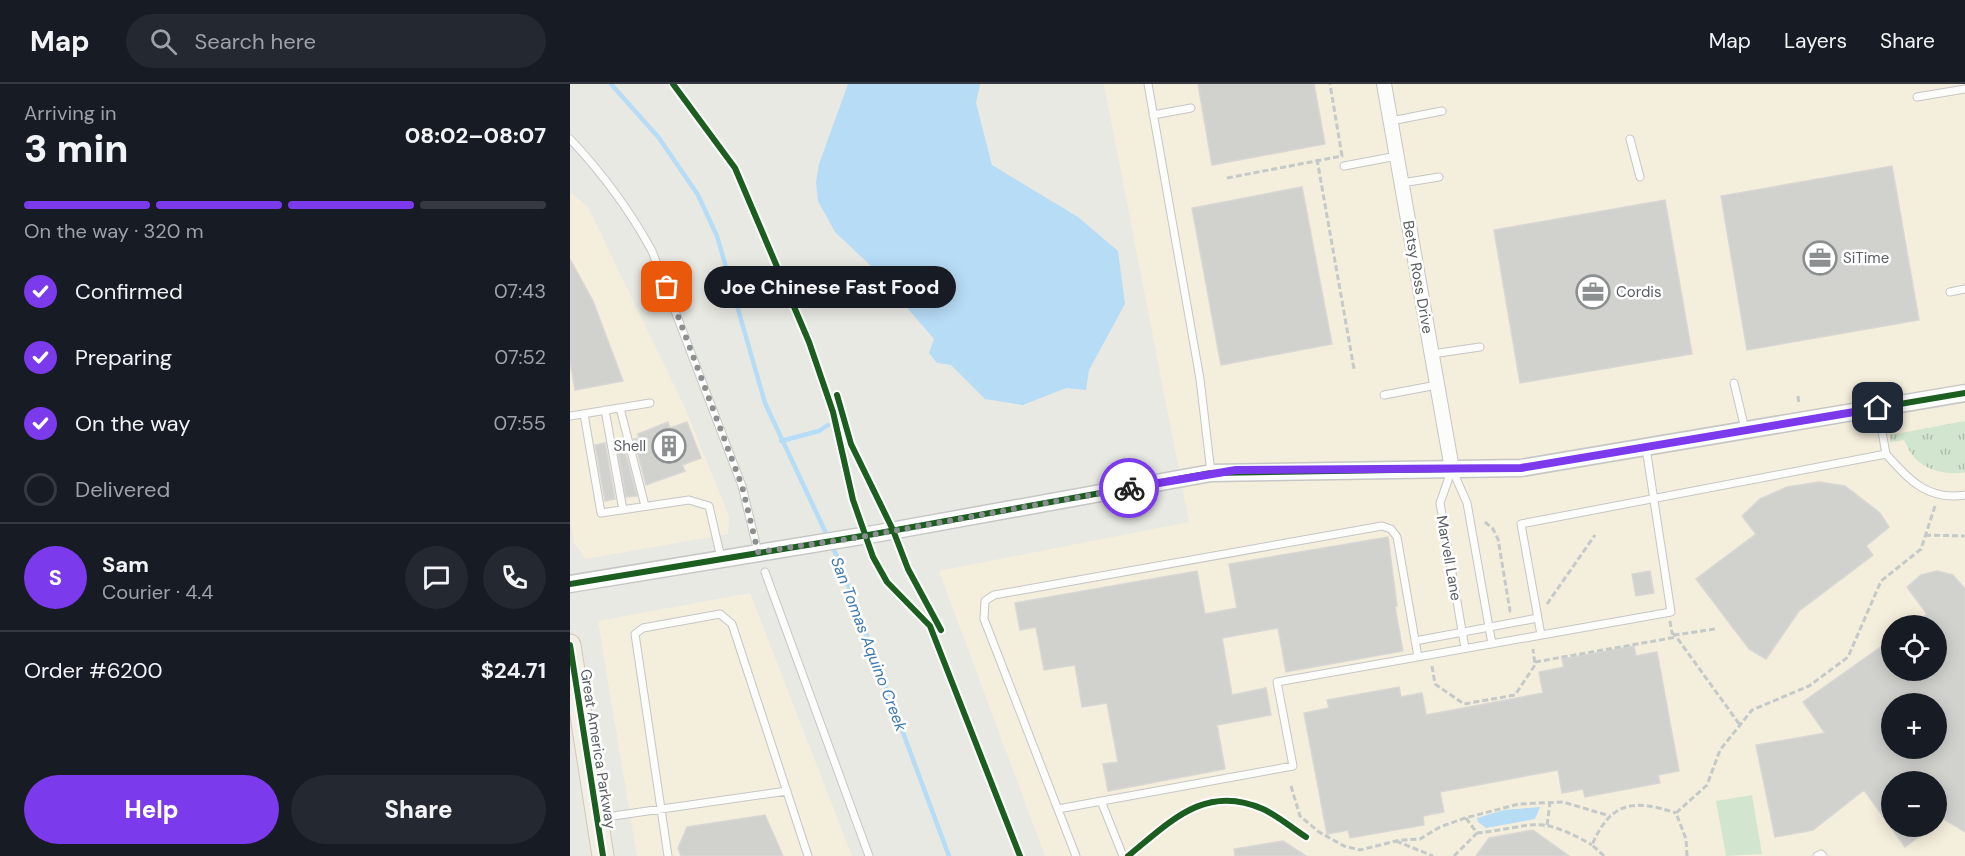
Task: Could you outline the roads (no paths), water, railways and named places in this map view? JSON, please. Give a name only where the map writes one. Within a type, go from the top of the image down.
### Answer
[{"type":"main road","name":"Great America Parkway","points":[[570,645],[603,856]]},
{"type":"street","name":"Betsy Ross Drive","points":[[1384,84],[1452,470]]},
{"type":"street","points":[[570,584],[758,552],[777,551],[1211,473],[1521,468],[1965,393]]},
{"type":"lane","points":[[1148,84],[1200,379],[1211,473]]},
{"type":"lane","points":[[1917,97],[1965,89]]},
{"type":"lane","points":[[1153,115],[1191,108]]},
{"type":"lane","points":[[1391,121],[1442,111]]},
{"type":"lane","points":[[570,139],[604,175],[632,215],[652,251],[742,486],[758,552]]},
{"type":"lane","points":[[1630,139],[1640,177]]},
{"type":"lane","points":[[1344,166],[1397,156]]},
{"type":"lane","points":[[1402,183],[1439,177]]},
{"type":"lane","points":[[1950,292],[1965,289]]},
{"type":"lane","points":[[1432,354],[1480,347]]},
{"type":"lane","points":[[1734,383],[1745,431]]},
{"type":"lane","points":[[1384,395],[1437,385]]},
{"type":"lane","points":[[570,416],[650,403]]},
{"type":"lane","points":[[620,408],[645,506]]},
{"type":"lane","points":[[1878,408],[1886,454],[1914,484],[1938,495],[1950,497],[1965,495]]},
{"type":"lane","points":[[605,410],[623,510]]},
{"type":"lane","points":[[584,414],[601,513],[689,500],[709,506],[722,558]]},
{"type":"lane","points":[[1058,809],[1293,766],[1277,682],[1671,612],[1646,447]]},
{"type":"lane","points":[[1541,635],[1521,524],[1886,454]]},
{"type":"lane","name":"Marvell Lane","points":[[1452,470],[1467,503],[1492,644]]},
{"type":"lane","name":"Marvell Lane","points":[[1452,470],[1440,503],[1465,648]]},
{"type":"lane","points":[[1076,856],[984,619],[985,601],[994,595],[1382,526],[1391,529],[1397,537],[1418,657]]},
{"type":"lane","points":[[765,572],[868,856]]},
{"type":"lane","points":[[668,856],[635,634],[643,628],[720,614],[732,624],[808,856]]},
{"type":"lane","points":[[1415,641],[1538,618]]},
{"type":"lane","points":[[597,818],[787,791]]},
{"type":"lane","points":[[1101,801],[1123,856]]},
{"type":"lane","points":[[1817,856],[1821,854],[1823,856]]},
{"type":"water","points":[[848,84],[980,84],[976,103],[992,165],[1078,217],[1118,251],[1125,304],[1089,370],[1086,390],[1066,388],[1023,405],[985,399],[951,365],[937,363],[929,353],[934,339],[870,265],[835,232],[818,201],[816,182],[819,164]]},
{"type":"water","points":[[1540,807],[1535,819],[1486,828],[1478,822],[1477,818],[1504,810]]},
{"type":"waterway","name":"San Tomas Aquino Creek","points":[[611,84],[659,138],[698,195],[717,236],[765,403],[839,561],[949,856]]},
{"type":"waterway","points":[[781,441],[819,431],[828,425]]},
{"type":"place","name":"SiTime","points":[[1820,258]]},
{"type":"place","name":"Joe Chinese Fast Food","points":[[667,287]]},
{"type":"place","name":"Cordis","points":[[1593,292]]},
{"type":"place","name":"Shell","points":[[669,446]]}]
